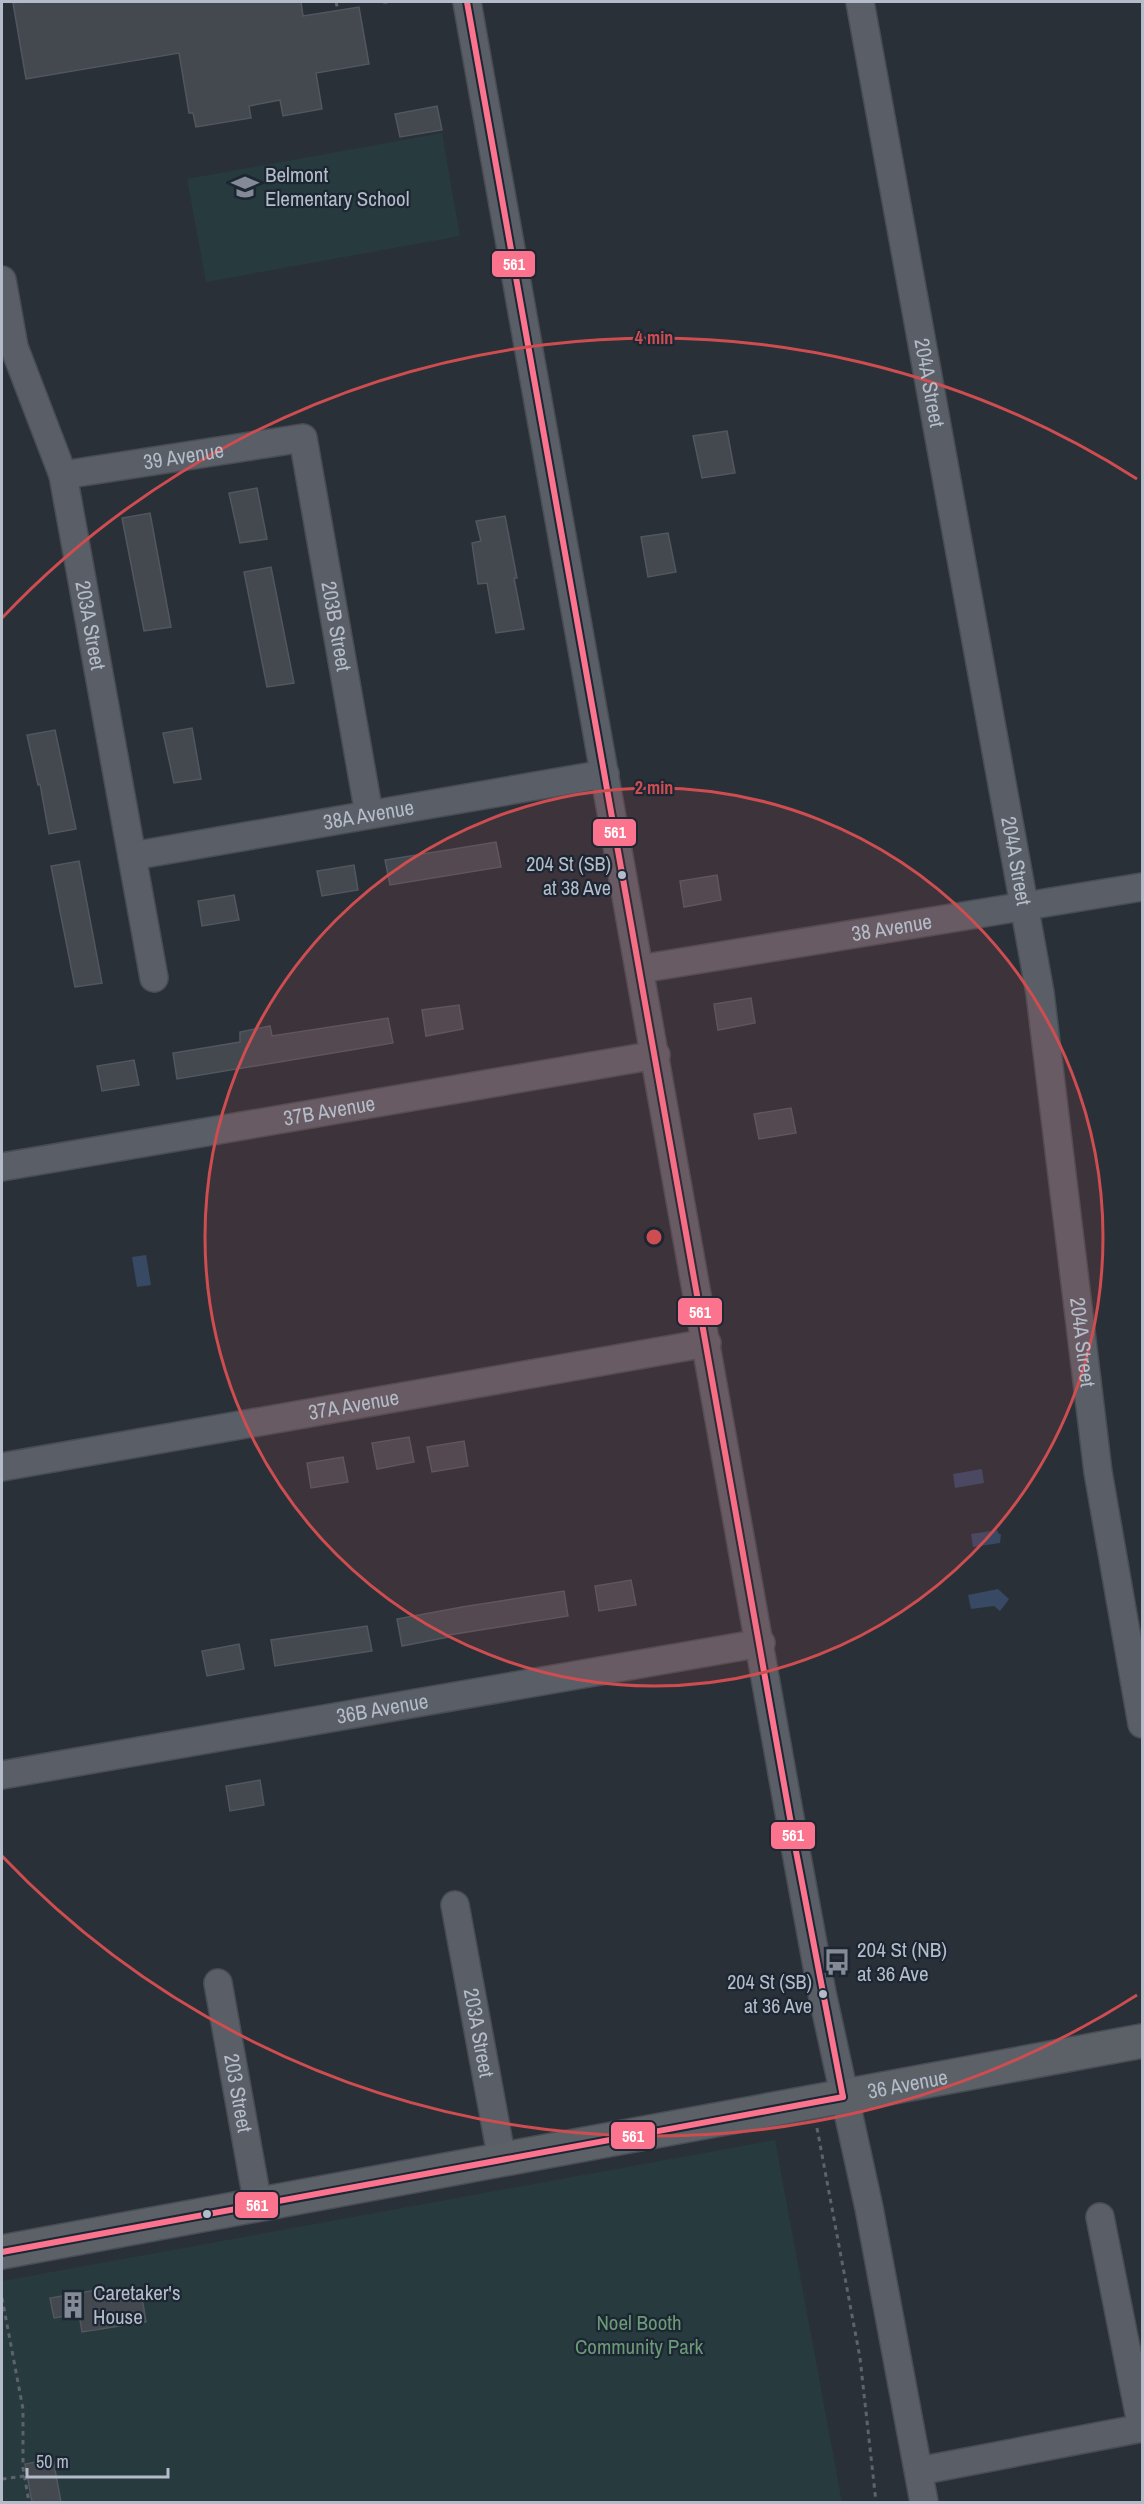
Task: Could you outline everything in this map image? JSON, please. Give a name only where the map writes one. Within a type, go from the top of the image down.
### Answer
[{"type":"main road","name":"36 Avenue","points":[[2,2252],[1143,2041]]},
{"type":"street","points":[[467,2],[761,1642],[801,1880],[843,2097],[869,2208],[892,2341],[924,2502]]},
{"type":"street","name":"204A Street","points":[[860,2],[1040,993],[1098,1472],[1143,1724]]},
{"type":"street","name":"203A Street","points":[[2,280],[14,347],[63,475],[154,978]]},
{"type":"street","name":"39 Avenue","points":[[63,475],[303,438]]},
{"type":"street","name":"203B Street","points":[[303,438],[369,814]]},
{"type":"street","name":"38A Avenue","points":[[132,856],[605,774]]},
{"type":"street","name":"38 Avenue","points":[[640,969],[1143,887]]},
{"type":"street","name":"37B Avenue","points":[[2,1167],[656,1055]]},
{"type":"street","name":"37A Avenue","points":[[2,1467],[707,1343]]},
{"type":"street","name":"36B Avenue","points":[[2,1775],[761,1642]]},
{"type":"street","name":"203A Street","points":[[455,1905],[502,2160]]},
{"type":"street","name":"203 Street","points":[[218,1983],[258,2205]]},
{"type":"street","points":[[919,2471],[1142,2428],[1100,2217]]},
{"type":"path","points":[[336,2],[338,10]]},
{"type":"path","points":[[383,2],[390,2]]},
{"type":"path","points":[[812,2103],[860,2358],[876,2502]]},
{"type":"path","points":[[2,2298],[23,2409],[25,2476],[29,2502]]},
{"type":"path","points":[[2,2322],[7,2321]]},
{"type":"path","points":[[2,2479],[25,2476]]},
{"type":"green space","points":[[442,133],[460,236],[206,282],[187,179]]},
{"type":"green space","name":"Noel Booth Community Park","points":[[775,2140],[842,2502],[2,2502],[2,2281]]},
{"type":"water","points":[[146,1255],[151,1285],[137,1287],[132,1257]]},
{"type":"water","points":[[982,1469],[984,1483],[955,1488],[953,1474]]},
{"type":"water","points":[[997,1530],[1001,1534],[1000,1543],[973,1547],[971,1534]]},
{"type":"water","points":[[998,1589],[1009,1599],[1000,1611],[994,1606],[971,1609],[968,1595]]},
{"type":"building","points":[[301,2],[303,16],[359,7],[369,64],[316,73],[322,109],[283,116],[280,100],[249,106],[251,118],[196,127],[193,113],[189,113],[179,53],[26,79],[13,3]]},
{"type":"building","points":[[437,106],[442,130],[400,137],[395,114]]},
{"type":"building","points":[[727,431],[735,473],[702,478],[693,436]]},
{"type":"building","points":[[257,488],[267,539],[240,543],[229,493]]},
{"type":"building","points":[[150,513],[171,627],[144,631],[122,518]]},
{"type":"building","points":[[505,516],[524,629],[496,633],[487,583],[478,584],[472,543],[481,541],[476,521]]},
{"type":"building","points":[[668,533],[676,572],[648,577],[641,537]]},
{"type":"building","points":[[271,567],[294,683],[267,687],[244,572]]},
{"type":"building","points":[[192,728],[201,779],[174,783],[163,733]]},
{"type":"building","points":[[55,730],[76,829],[49,834],[40,784],[38,785],[27,735]]},
{"type":"building","points":[[496,842],[501,867],[390,885],[385,860]]},
{"type":"building","points":[[79,861],[102,983],[75,987],[51,866]]},
{"type":"building","points":[[354,865],[358,890],[322,896],[317,871]]},
{"type":"building","points":[[717,875],[721,900],[684,907],[680,881]]},
{"type":"building","points":[[234,895],[239,920],[202,926],[198,901]]},
{"type":"building","points":[[751,998],[755,1023],[718,1030],[714,1004]]},
{"type":"building","points":[[459,1005],[463,1029],[426,1036],[422,1010]]},
{"type":"building","points":[[388,1018],[393,1043],[177,1079],[173,1053],[240,1042],[240,1032],[270,1026],[272,1036]]},
{"type":"building","points":[[134,1060],[139,1085],[102,1091],[97,1066]]},
{"type":"building","points":[[791,1108],[796,1133],[759,1139],[754,1114]]},
{"type":"building","points":[[409,1437],[414,1462],[377,1469],[372,1443]]},
{"type":"building","points":[[464,1441],[468,1466],[432,1472],[427,1447]]},
{"type":"building","points":[[343,1457],[348,1482],[311,1488],[307,1463]]},
{"type":"building","points":[[631,1580],[636,1605],[599,1611],[595,1586]]},
{"type":"building","points":[[564,1591],[568,1616],[449,1635],[449,1637],[402,1646],[397,1619]]},
{"type":"building","points":[[367,1626],[372,1651],[275,1666],[271,1640]]},
{"type":"building","points":[[239,1644],[244,1669],[207,1676],[202,1651]]},
{"type":"building","points":[[260,1780],[264,1805],[230,1811],[226,1786]]},
{"type":"building","points":[[108,2288],[111,2302],[142,2297],[146,2322],[82,2332],[79,2314],[54,2318],[50,2298]]},
{"type":"building","points":[[53,2459],[61,2502],[32,2502],[25,2464]]},
{"type":"transit line","name":"561","points":[[467,2],[795,1846],[843,2097]]},
{"type":"transit line","name":"561","points":[[2,2252],[843,2097]]},
{"type":"place","name":"Belmont Elementary School","points":[[245,187]]},
{"type":"place","name":"204 St (SB) at 38 Ave","points":[[622,875]]},
{"type":"place","name":"204 St (NB) at 36 Ave","points":[[837,1962]]},
{"type":"place","name":"204 St (SB) at 36 Ave","points":[[823,1994]]},
{"type":"place","name":"Caretaker's House","points":[[73,2305]]}]
